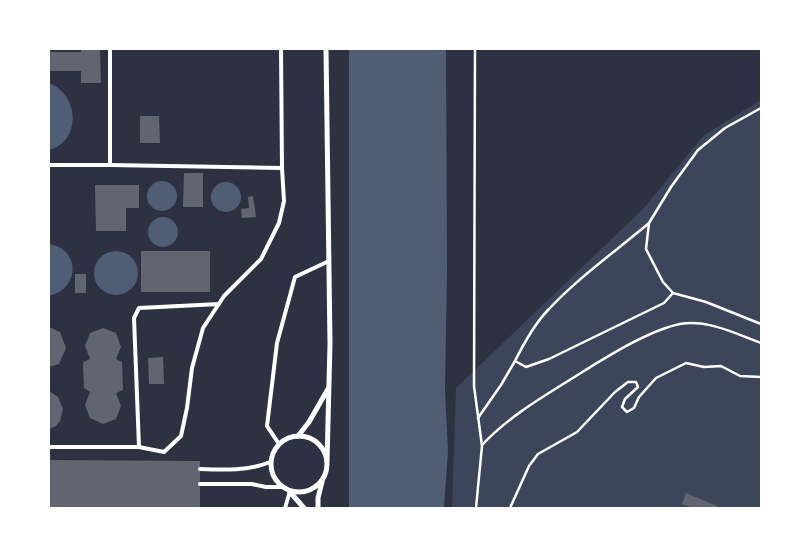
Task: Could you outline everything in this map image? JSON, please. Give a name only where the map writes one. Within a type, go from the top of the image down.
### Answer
[{"type":"street","points":[[318,508],[318,498],[327,470],[329,389],[326,49]]},
{"type":"street","points":[[298,436],[329,389]]},
{"type":"street","points":[[323,479],[309,491],[300,493],[290,491],[282,487],[275,480],[270,462],[279,444],[298,436],[311,439],[319,444],[327,461]]},
{"type":"street","points":[[290,491],[304,508]]},
{"type":"lane","points":[[110,49],[110,165]]},
{"type":"lane","points":[[49,447],[139,447],[164,452],[181,436],[192,368],[203,328],[224,296],[261,259],[279,223],[284,201],[281,49]]},
{"type":"lane","points":[[49,165],[282,168]]},
{"type":"lane","points":[[279,444],[267,426],[277,343],[295,277],[328,261]]},
{"type":"lane","points":[[139,447],[134,318],[139,308],[219,304]]},
{"type":"lane","points":[[200,469],[223,470],[261,466],[270,462]]},
{"type":"lane","points":[[200,484],[252,484],[266,487],[282,487]]},
{"type":"lane","points":[[286,508],[290,491]]},
{"type":"path","points":[[475,49],[474,386],[482,446],[476,508]]},
{"type":"path","points":[[478,419],[502,385],[523,346],[548,310],[580,279],[649,223],[672,186],[698,150],[725,128],[761,108]]},
{"type":"path","points":[[649,223],[646,249],[663,282],[673,293],[706,302],[761,324]]},
{"type":"path","points":[[515,361],[526,367],[549,359],[664,303],[673,293]]},
{"type":"path","points":[[482,446],[497,430],[555,388],[603,359],[647,336],[680,324],[701,323],[761,343]]},
{"type":"path","points":[[510,508],[529,466],[538,454],[578,432],[615,392],[628,382],[636,382],[638,388],[623,402],[622,406],[627,412],[634,408],[639,397],[656,378],[686,363],[721,366],[740,376],[761,378]]},
{"type":"shaded area","points":[[349,49],[446,49],[447,270],[445,390],[448,451],[444,508],[349,508]]},
{"type":"shaded area","points":[[49,83],[59,89],[66,97],[73,117],[67,137],[60,145],[49,150]]},
{"type":"shaded area","points":[[761,100],[761,508],[452,508],[456,388],[643,209],[704,135]]},
{"type":"shaded area","points":[[162,181],[173,185],[177,196],[173,207],[162,211],[151,207],[147,196],[151,185]]},
{"type":"shaded area","points":[[226,182],[237,186],[241,197],[237,208],[226,212],[215,208],[211,197],[215,186]]},
{"type":"shaded area","points":[[163,217],[174,221],[178,232],[174,243],[163,247],[152,243],[148,232],[152,221]]},
{"type":"shaded area","points":[[49,244],[59,247],[67,253],[73,269],[67,286],[49,296]]},
{"type":"shaded area","points":[[116,251],[128,255],[134,261],[138,273],[134,285],[128,291],[116,295],[104,291],[98,285],[94,273],[98,261],[104,255]]},
{"type":"building","points":[[81,49],[100,49],[101,83],[81,83],[81,71],[49,71],[49,52],[81,52]]},
{"type":"building","points":[[140,116],[159,116],[160,143],[140,143]]},
{"type":"building","points":[[184,173],[203,173],[203,207],[183,207]]},
{"type":"building","points":[[95,185],[139,185],[139,208],[126,208],[126,231],[96,231]]},
{"type":"building","points":[[253,196],[256,217],[242,218],[241,209],[249,208],[248,197]]},
{"type":"building","points":[[141,251],[210,251],[210,292],[141,292]]},
{"type":"building","points":[[75,274],[86,274],[86,293],[75,293]]},
{"type":"building","points":[[49,327],[60,332],[66,348],[59,364],[49,367]]},
{"type":"building","points":[[103,328],[116,333],[121,347],[116,359],[122,362],[123,390],[116,393],[121,406],[116,419],[103,424],[90,418],[85,405],[90,392],[84,388],[83,362],[90,359],[85,346],[90,333]]},
{"type":"building","points":[[163,357],[164,384],[149,384],[148,358]]},
{"type":"building","points":[[49,391],[58,397],[63,409],[60,421],[56,426],[49,429]]},
{"type":"building","points":[[49,460],[200,461],[200,508],[49,508]]},
{"type":"building","points":[[686,493],[722,508],[693,508],[682,504]]}]
